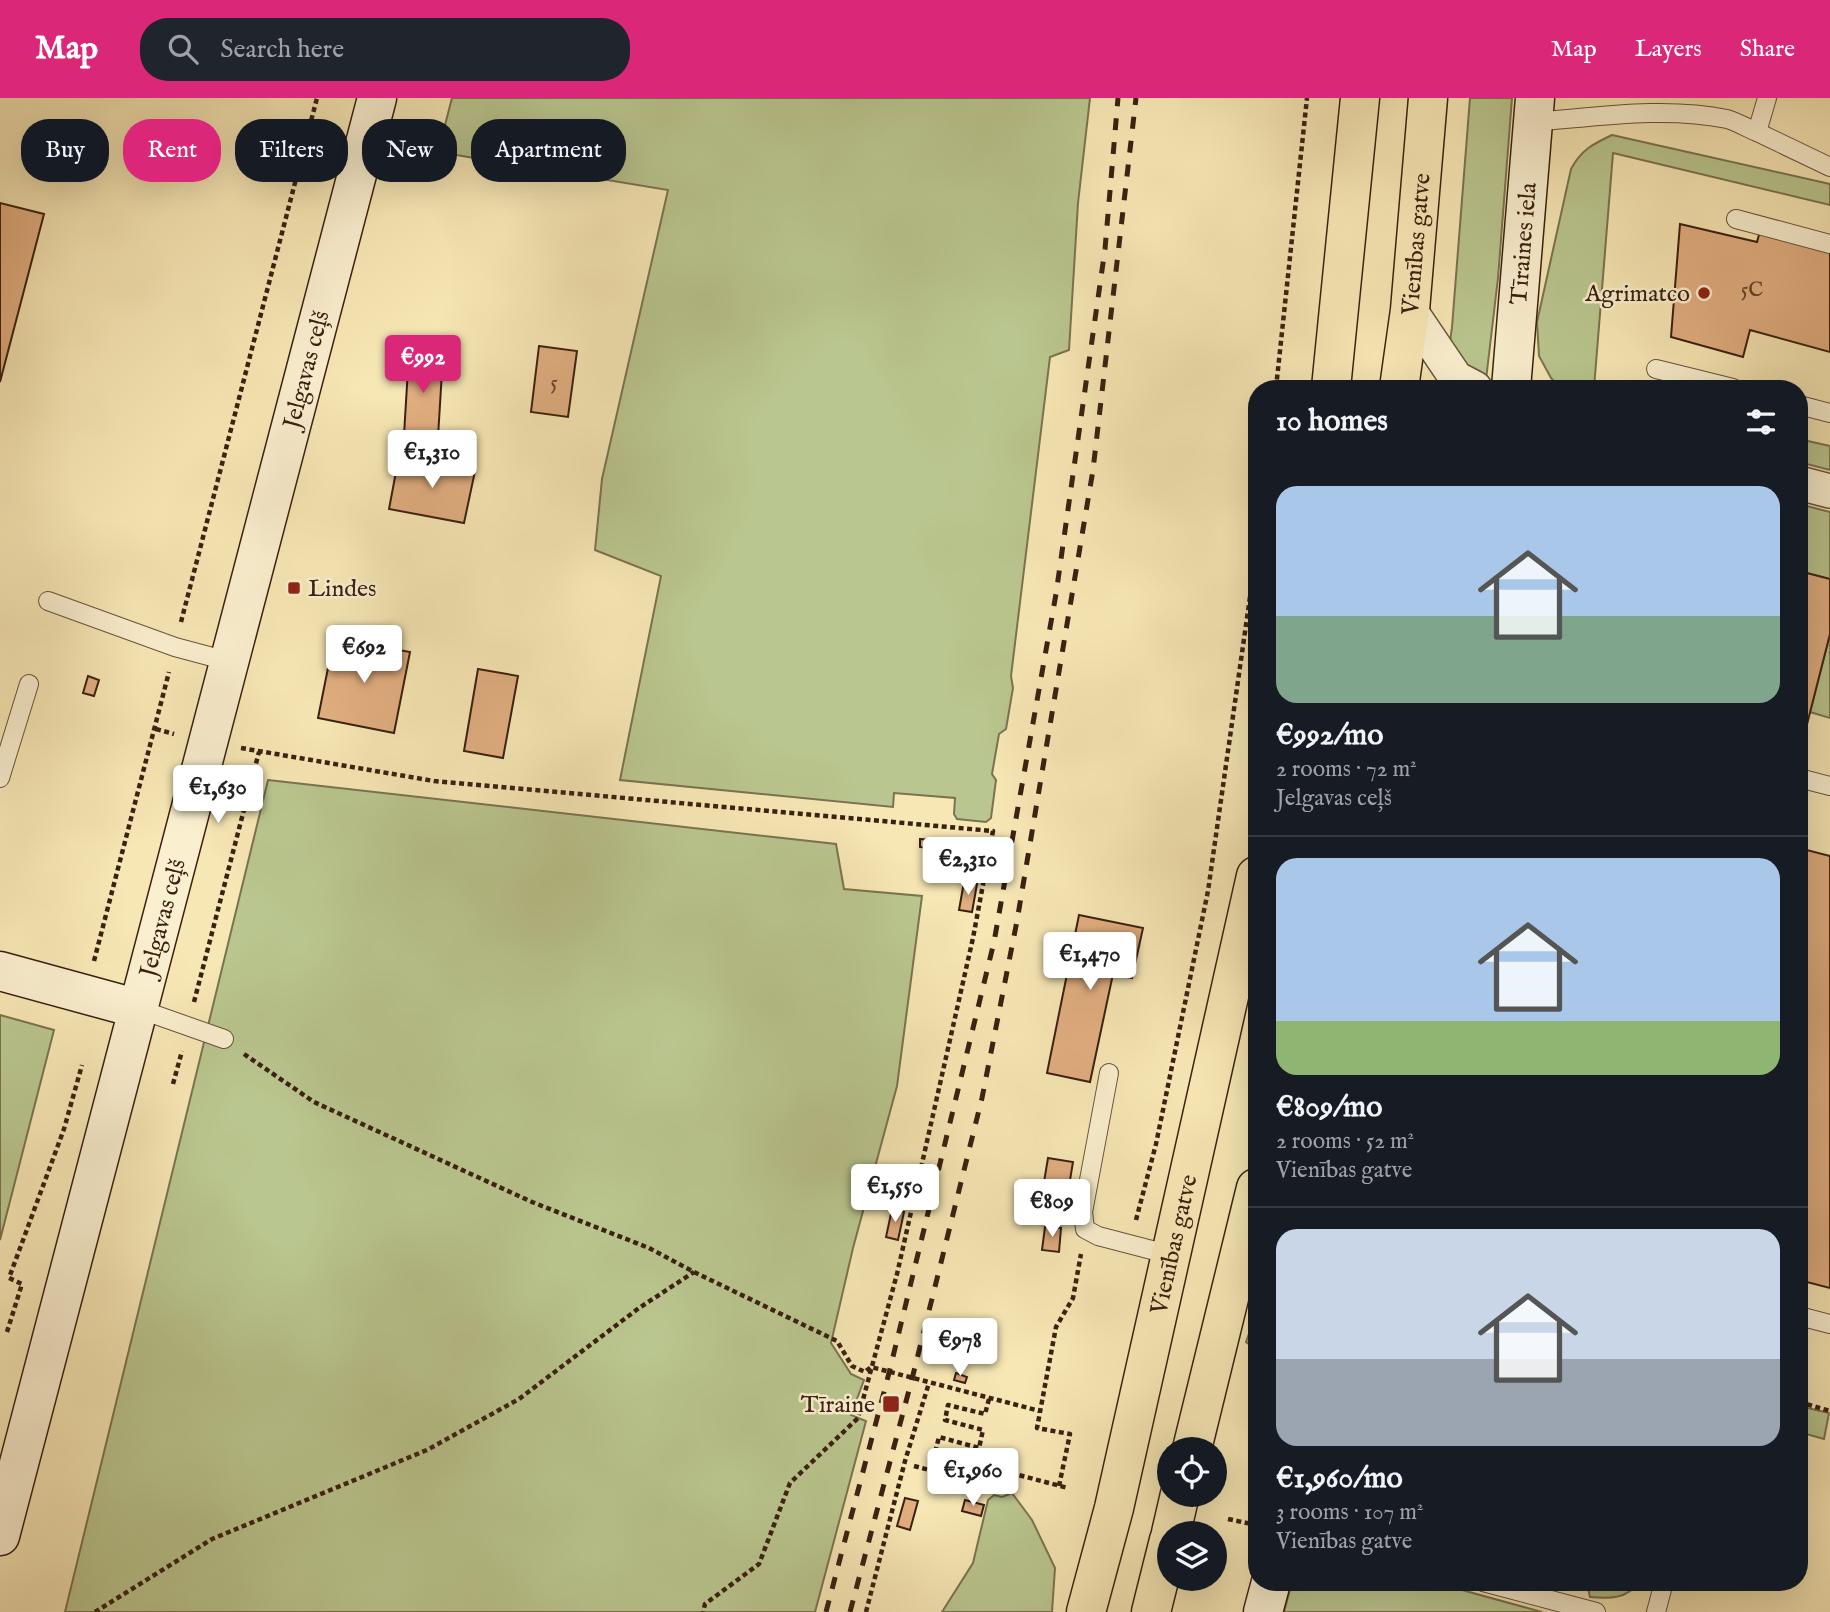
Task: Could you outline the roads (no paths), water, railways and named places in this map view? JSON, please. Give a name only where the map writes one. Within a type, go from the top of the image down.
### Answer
[{"type":"highway","points":[[1332,380],[1360,98]]},
{"type":"highway","name":"Vienības gatve","points":[[1400,380],[1410,310],[1428,98]]},
{"type":"highway","name":"Vienības gatve","points":[[1086,1612],[1114,1508],[1248,912]]},
{"type":"highway","points":[[1195,1437],[1248,1221]]},
{"type":"highway","points":[[1151,1612],[1157,1588]]},
{"type":"main road","name":"Jelgavas ceļš","points":[[0,1536],[377,98]]},
{"type":"main road","name":"Tīraines iela","points":[[1512,380],[1534,110]]},
{"type":"main road","points":[[0,971],[139,1009]]},
{"type":"main road","points":[[1263,1612],[1269,1591]]},
{"type":"street","points":[[1410,310],[1460,380]]},
{"type":"street","points":[[1808,485],[1830,491]]},
{"type":"lane","points":[[1757,132],[1767,98]]},
{"type":"lane","points":[[1534,110],[1626,115],[1686,114],[1730,120],[1830,167]]},
{"type":"lane","points":[[1736,219],[1830,244]]},
{"type":"lane","points":[[1656,369],[1701,380]]},
{"type":"lane","points":[[1808,407],[1830,413]]},
{"type":"lane","points":[[48,601],[175,647],[231,662]]},
{"type":"lane","points":[[0,778],[29,684]]},
{"type":"lane","points":[[1808,780],[1830,786]]},
{"type":"lane","points":[[139,1009],[224,1039]]},
{"type":"lane","points":[[1109,1073],[1083,1212],[1086,1229],[1098,1236],[1171,1255]]},
{"type":"lane","points":[[1808,1318],[1830,1324]]},
{"type":"lane","points":[[1517,1591],[1596,1612]]},
{"type":"lane","points":[[1656,1612],[1662,1591]]},
{"type":"railway","points":[[826,1612],[889,1373],[994,942],[1056,594],[1105,249],[1118,98]]},
{"type":"railway","points":[[850,1612],[982,1098],[1017,921],[1093,470],[1136,98]]},
{"type":"place","name":"Agrimatco","points":[[1704,293]]},
{"type":"place","name":"Lindes","points":[[294,588]]},
{"type":"place","name":"Tīraine","points":[[891,1404]]}]
